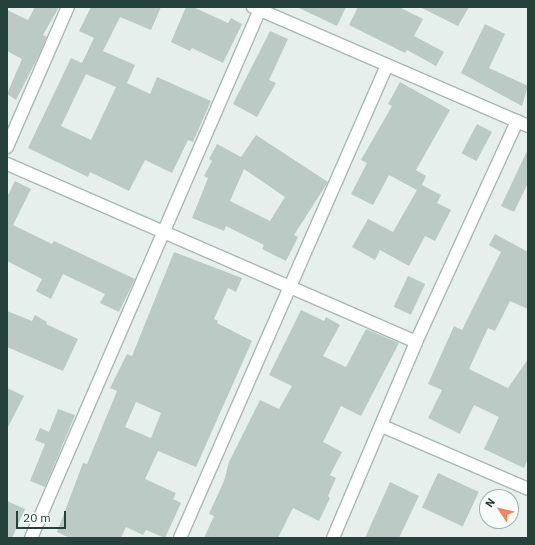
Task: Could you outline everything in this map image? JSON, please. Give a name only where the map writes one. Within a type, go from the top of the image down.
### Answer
[{"type":"street","points":[[7,147],[68,7]]},
{"type":"street","points":[[31,538],[164,232],[258,8],[522,124],[416,342],[382,426],[333,538]]},
{"type":"street","points":[[180,538],[387,65]]},
{"type":"street","points":[[7,164],[416,342]]},
{"type":"street","points":[[382,426],[528,489]]},
{"type":"building","points":[[35,7],[59,7],[43,35],[47,37],[16,100],[7,94],[22,59],[7,51],[7,10],[28,20]]},
{"type":"building","points":[[91,7],[161,7],[151,30],[120,17],[103,51],[135,65],[127,83],[150,94],[157,77],[211,101],[193,142],[188,140],[172,173],[145,160],[129,191],[90,172],[88,177],[28,148],[71,58],[82,63],[94,38],[79,31]],"holes":[[[86,74],[116,87],[91,140],[61,126]]]},
{"type":"building","points":[[186,7],[193,7],[228,23],[231,18],[242,24],[223,63],[192,48],[190,51],[171,42]]},
{"type":"building","points":[[297,7],[346,7],[337,26]]},
{"type":"building","points":[[358,7],[399,7],[423,19],[414,36],[444,52],[436,66],[407,50],[405,53],[349,25]]},
{"type":"building","points":[[420,7],[469,7],[458,26]]},
{"type":"building","points":[[485,24],[505,34],[489,68],[528,86],[522,106],[461,73]]},
{"type":"building","points":[[270,31],[288,39],[269,80],[276,83],[257,117],[233,104]]},
{"type":"building","points":[[400,82],[450,110],[416,170],[426,176],[422,185],[441,195],[437,203],[451,210],[435,241],[425,236],[409,266],[380,250],[375,260],[352,247],[368,219],[393,232],[417,190],[389,175],[373,205],[351,194],[367,163],[361,160],[392,106],[388,104]]},
{"type":"building","points":[[477,124],[492,132],[477,161],[462,153]]},
{"type":"building","points":[[256,135],[328,182],[294,235],[298,237],[286,261],[262,249],[264,245],[226,226],[224,231],[192,218],[208,178],[204,176],[212,161],[209,159],[217,144],[241,157]],"holes":[[[244,169],[285,197],[270,221],[230,201]]]},
{"type":"building","points":[[528,149],[528,183],[514,212],[501,206]]},
{"type":"building","points":[[15,181],[31,189],[13,225],[52,244],[54,241],[135,279],[119,312],[100,303],[105,294],[63,274],[51,299],[36,291],[42,279],[7,261],[7,197]]},
{"type":"building","points":[[495,234],[528,252],[528,309],[510,301],[495,331],[488,328],[469,369],[508,388],[528,359],[528,459],[524,468],[484,449],[499,417],[474,405],[460,434],[428,418],[442,390],[428,384],[454,326],[462,330],[501,252],[489,245]]},
{"type":"building","points":[[174,252],[242,278],[236,292],[228,288],[214,319],[218,321],[217,323],[252,341],[196,467],[158,451],[145,479],[176,493],[173,499],[181,503],[165,538],[146,530],[143,535],[126,527],[121,538],[70,538],[57,532],[83,463],[87,464],[117,391],[110,388],[127,354],[132,356]],"holes":[[[136,402],[161,413],[151,438],[125,427]]]},
{"type":"building","points":[[408,276],[425,284],[411,315],[394,307]]},
{"type":"building","points":[[301,310],[324,321],[326,317],[340,325],[323,356],[346,367],[366,329],[399,343],[361,416],[341,406],[323,442],[342,452],[330,475],[336,478],[328,496],[330,498],[319,521],[293,508],[278,538],[204,538],[214,516],[209,514],[224,481],[229,462],[260,400],[279,409],[292,386],[269,375]]},
{"type":"building","points":[[7,311],[32,321],[35,315],[47,322],[46,324],[78,339],[63,371],[7,347]]},
{"type":"building","points":[[7,388],[24,396],[7,429]]},
{"type":"building","points":[[58,409],[75,415],[45,487],[30,481],[45,444],[35,440],[40,428],[49,432]]},
{"type":"building","points":[[438,473],[479,492],[463,526],[422,507]]},
{"type":"building","points":[[390,482],[419,496],[399,538],[365,538]]},
{"type":"building","points":[[7,501],[25,509],[12,538],[7,538]]}]
